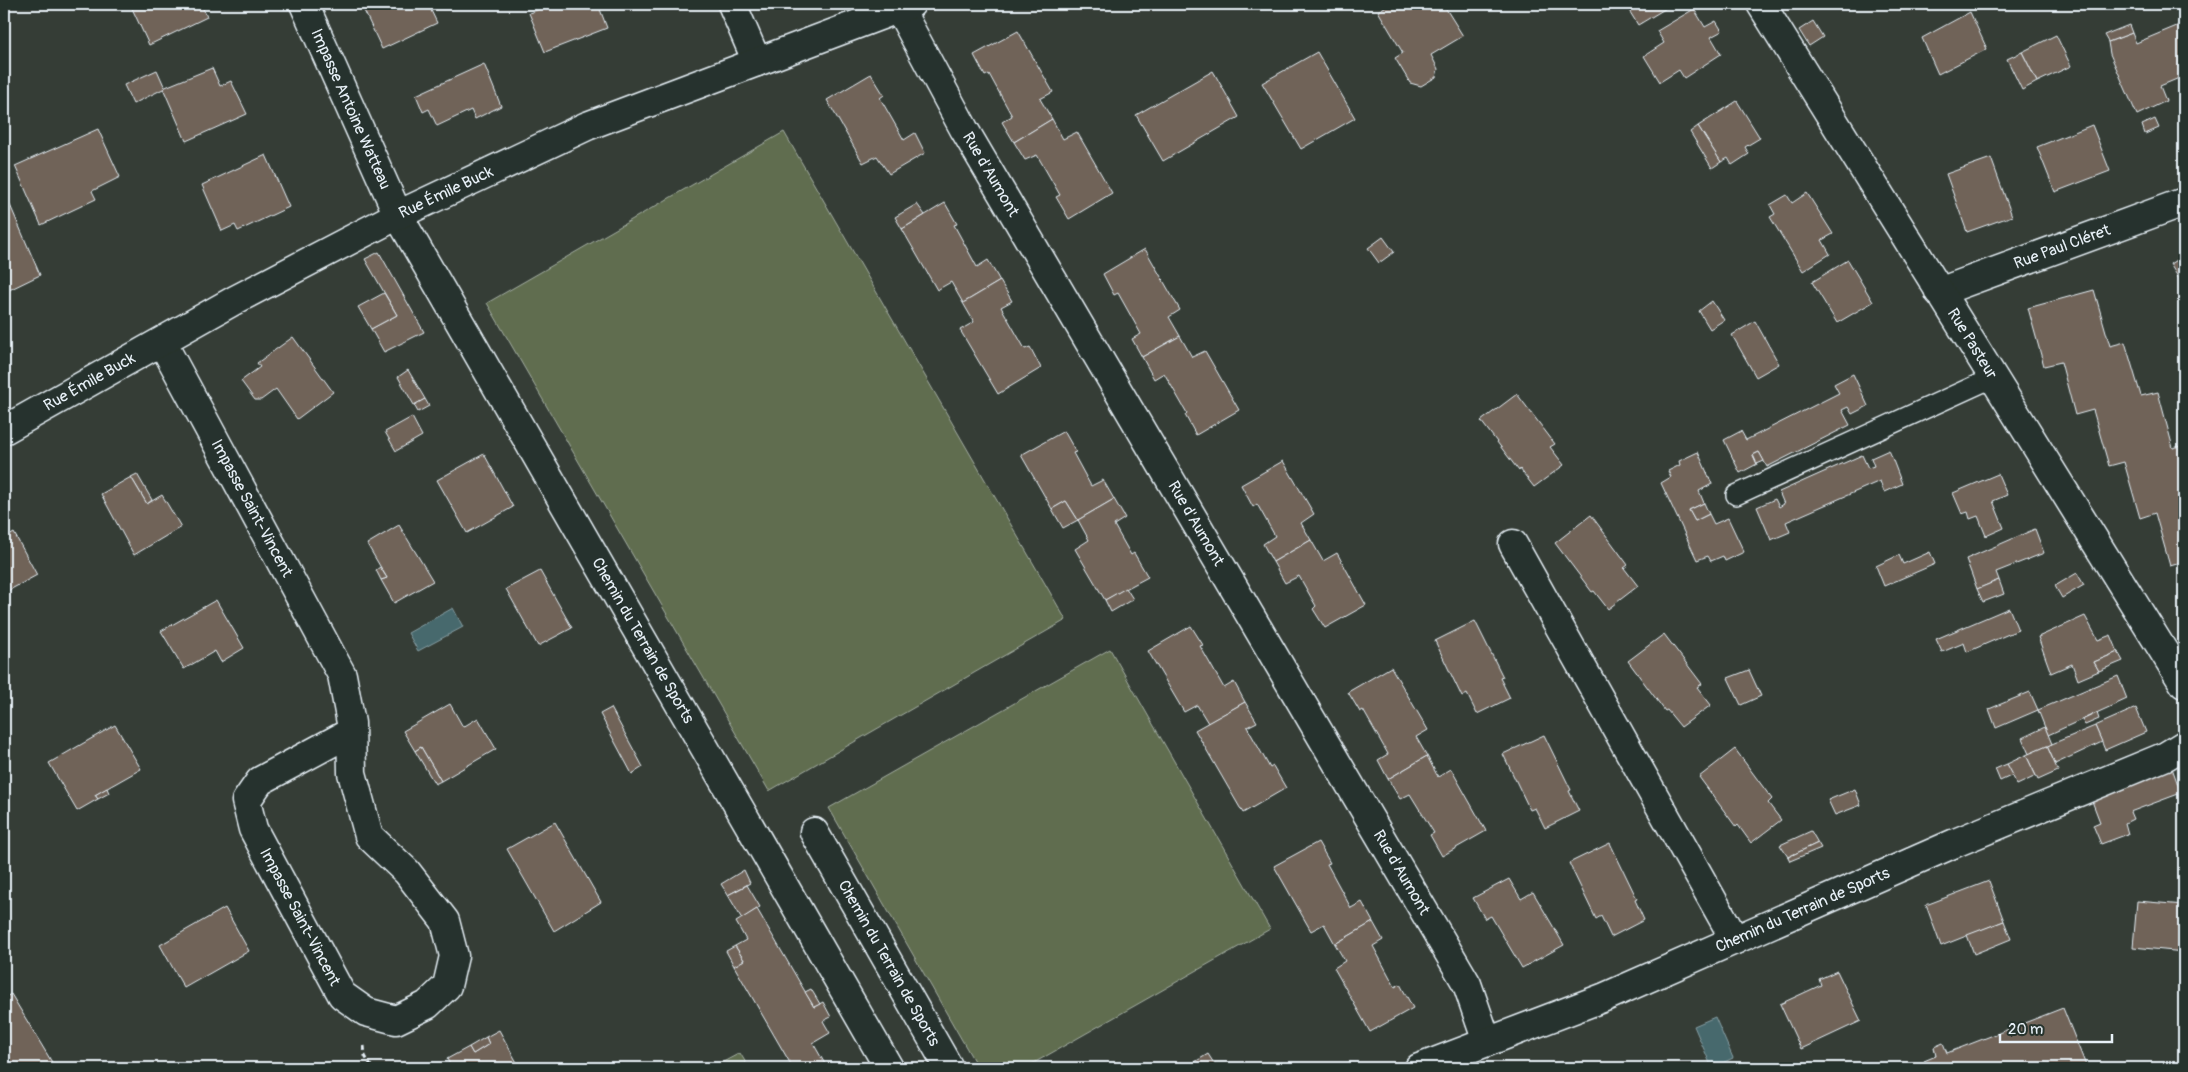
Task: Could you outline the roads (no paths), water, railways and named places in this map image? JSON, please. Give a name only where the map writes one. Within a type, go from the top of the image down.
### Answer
[{"type":"street","name":"Impasse Antoine Watteau","points":[[304,4],[398,215]]},
{"type":"street","points":[[732,4],[757,62]]},
{"type":"street","name":"Rue Pasteur","points":[[1760,4],[2184,684]]},
{"type":"street","name":"Rue Émile Buck","points":[[4,430],[235,300],[398,215],[587,126],[905,6]]},
{"type":"street","name":"Rue d'Aumont","points":[[905,6],[964,129],[1467,984],[1487,1042]]},
{"type":"street","name":"Rue Paul Cléret","points":[[1939,292],[2184,202]]},
{"type":"street","name":"Chemin du Terrain de Sports","points":[[398,215],[889,1068]]},
{"type":"street","name":"Impasse Saint-Vincent","points":[[162,342],[342,675],[351,732],[352,773],[369,836],[407,872],[445,921],[454,956],[447,986],[427,1005],[396,1020],[366,1012],[342,995],[253,828],[246,801],[260,780],[351,732]]},
{"type":"street","points":[[1513,544],[1735,940]]},
{"type":"street","name":"Chemin du Terrain de Sports","points":[[1419,1068],[1605,996],[1955,843],[2166,756],[2184,745]]},
{"type":"street","name":"Chemin du Terrain de Sports","points":[[814,832],[949,1068]]},
{"type":"lane","points":[[1736,495],[1992,378]]},
{"type":"water","points":[[453,608],[463,627],[418,651],[408,633]]},
{"type":"water","points":[[1715,1017],[1733,1058],[1712,1068],[1694,1026]]}]
